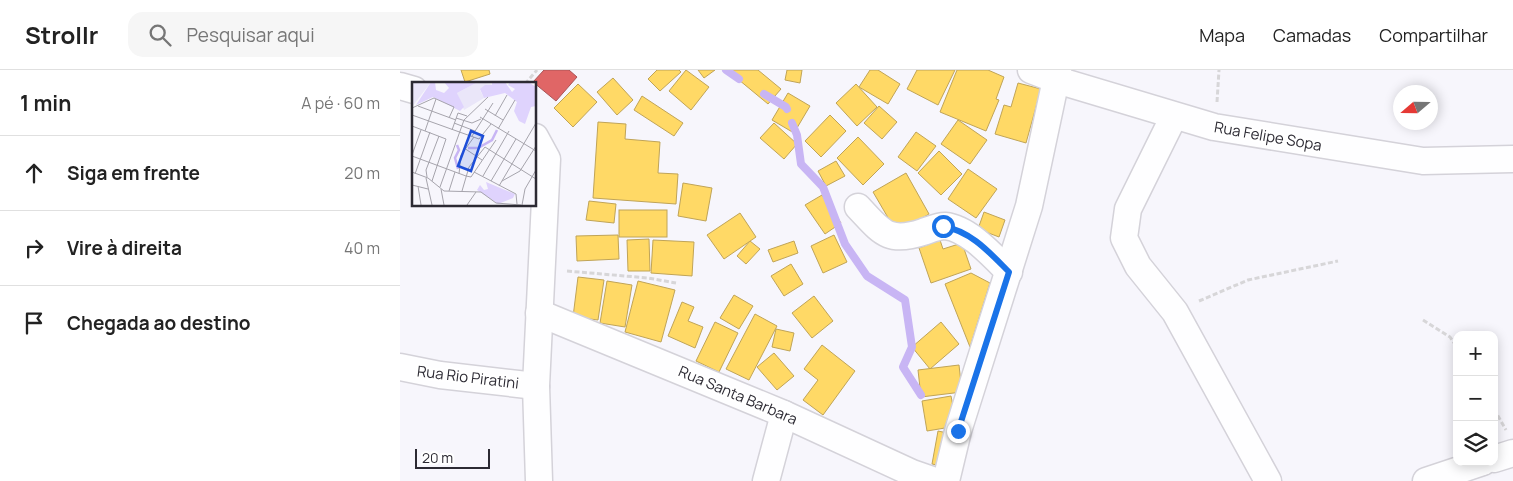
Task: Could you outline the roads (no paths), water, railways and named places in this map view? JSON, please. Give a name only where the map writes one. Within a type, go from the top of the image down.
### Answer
[{"type":"street","name":"Rua Felipe Sopa","points":[[1031,70],[1057,75],[1174,116],[1214,127],[1423,161],[1513,159]]},
{"type":"street","points":[[946,481],[958,431],[1029,206],[1057,75]]},
{"type":"street","points":[[1174,116],[1128,210],[1124,238],[1138,266],[1175,312],[1268,481]]},
{"type":"street","points":[[536,139],[547,158],[536,386],[539,481]]},
{"type":"street","points":[[858,207],[882,232],[895,237],[910,237],[943,226],[958,229],[980,244],[1009,272]]},
{"type":"street","name":"Rua Santa Barbara","points":[[539,313],[784,414],[919,478]]},
{"type":"street","name":"Rua Rio Piratini","points":[[400,368],[440,375],[536,386]]},
{"type":"street","points":[[766,481],[784,414]]},
{"type":"street","points":[[1498,455],[1511,444]]},
{"type":"street","points":[[1426,481],[1472,466]]},
{"type":"waterway","points":[[726,70],[739,79]]},
{"type":"waterway","points":[[764,94],[787,109]]},
{"type":"waterway","points":[[792,123],[797,135],[801,164],[823,187],[845,244],[867,276],[905,300],[912,347],[903,367],[921,395]]}]
